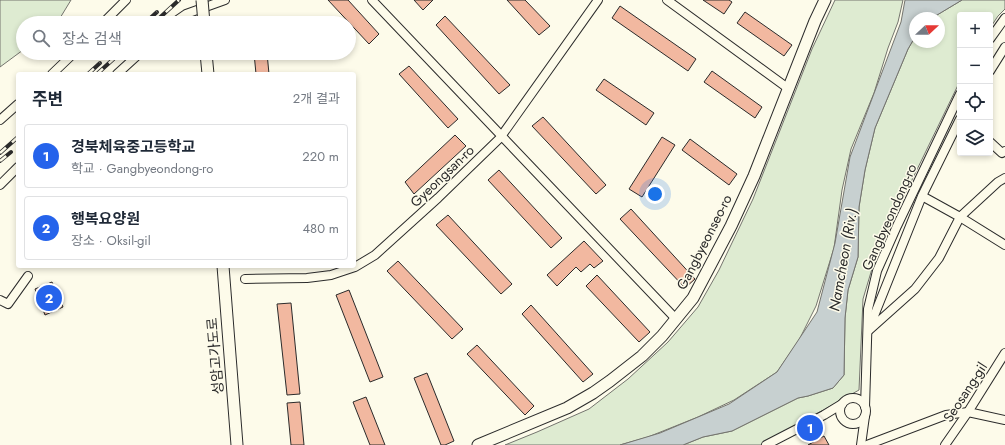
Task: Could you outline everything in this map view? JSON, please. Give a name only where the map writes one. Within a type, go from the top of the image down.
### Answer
[{"type":"street","points":[[110,16],[126,0]]},
{"type":"street","points":[[202,0],[203,16]]},
{"type":"street","points":[[372,0],[676,319]]},
{"type":"street","name":"Gyeongsan-ro","points":[[356,265],[365,261],[388,245],[501,135],[598,0]]},
{"type":"street","points":[[667,0],[789,89]]},
{"type":"street","name":"Gangbyeonseo-ro","points":[[478,445],[567,408],[593,393],[642,356],[662,336],[693,298],[754,176],[815,21],[825,0]]},
{"type":"street","points":[[183,16],[220,1]]},
{"type":"street","points":[[993,35],[1005,18]]},
{"type":"street","points":[[993,66],[1005,47]]},
{"type":"street","points":[[54,72],[67,60]]},
{"type":"street","points":[[119,72],[132,60]]},
{"type":"street","points":[[207,60],[208,72]]},
{"type":"street","name":"Gangbyeondong-ro","points":[[863,443],[868,309],[877,271],[957,100]]},
{"type":"street","points":[[0,120],[16,106]]},
{"type":"street","points":[[868,331],[922,196],[960,120]]},
{"type":"street","points":[[993,145],[1002,153],[1005,151]]},
{"type":"street","points":[[0,184],[16,168]]},
{"type":"street","points":[[868,331],[915,289],[939,258],[960,217],[998,182],[1005,178]]},
{"type":"street","points":[[922,196],[960,217],[1005,245]]},
{"type":"street","name":"성암고가도로","points":[[223,268],[237,444]]},
{"type":"street","name":"Gyeongsan-ro","points":[[245,280],[306,278],[331,275],[350,268]]},
{"type":"street","points":[[0,300],[8,304],[28,276]]},
{"type":"street","name":"Seosang-gil","points":[[945,445],[968,412],[1005,353]]},
{"type":"street","points":[[766,445],[853,398],[860,391],[866,381]]},
{"type":"street","points":[[824,415],[838,417],[855,423],[859,422],[865,411],[860,401],[853,398]]},
{"type":"street","points":[[842,404],[840,412],[863,443],[946,415],[968,412],[1005,420]]},
{"type":"green space","points":[[0,0],[71,0],[61,16],[16,16],[16,55],[0,67]]},
{"type":"green space","points":[[835,0],[903,0],[898,22],[874,93],[851,149],[842,190],[834,248],[816,306],[799,340],[777,372],[734,400],[698,417],[648,437],[620,445],[505,445],[589,409],[628,379],[668,342],[698,307],[719,270],[753,199],[812,49]]},
{"type":"green space","points":[[962,0],[1005,0],[1005,9],[993,24],[993,12],[957,12],[957,87],[877,252],[863,299],[859,390],[761,445],[683,445],[703,437],[732,431],[798,398],[833,388],[844,375],[845,318],[848,290],[858,257],[859,207],[865,170],[875,128],[909,47],[945,48],[945,12],[942,12]]},
{"type":"water","name":"Namcheon (Riv.)","points":[[905,0],[962,0],[942,12],[909,12],[909,47],[875,128],[865,170],[859,207],[858,257],[848,290],[845,318],[844,375],[833,388],[798,398],[732,431],[703,437],[683,445],[620,445],[660,433],[729,404],[777,372],[817,312],[835,243],[850,157],[901,22]]},
{"type":"building","points":[[328,0],[348,0],[379,34],[369,44],[356,30],[356,16],[343,16]]},
{"type":"building","points":[[414,0],[433,0],[423,10]]},
{"type":"building","points":[[507,0],[525,0],[550,26],[539,35]]},
{"type":"building","points":[[703,0],[729,0],[732,2],[724,14]]},
{"type":"building","points":[[620,6],[696,59],[688,71],[612,18]]},
{"type":"building","points":[[745,12],[792,45],[784,56],[737,23]]},
{"type":"building","points":[[445,16],[510,85],[499,94],[436,25]]},
{"type":"building","points":[[255,60],[268,60],[269,72],[256,72]]},
{"type":"building","points":[[409,66],[458,119],[448,128],[399,74]]},
{"type":"building","points":[[712,71],[762,107],[755,118],[704,82]]},
{"type":"building","points":[[604,79],[654,113],[646,125],[596,90]]},
{"type":"building","points":[[543,117],[606,185],[596,194],[532,126]]},
{"type":"building","points":[[455,135],[466,146],[414,194],[405,182]]},
{"type":"building","points":[[662,137],[675,145],[642,197],[629,189]]},
{"type":"building","points":[[690,139],[737,174],[729,185],[682,150]]},
{"type":"building","points":[[499,170],[562,238],[551,248],[488,180]]},
{"type":"building","points":[[631,209],[695,279],[685,288],[620,219]]},
{"type":"building","points":[[448,215],[512,284],[501,294],[436,225]]},
{"type":"building","points":[[584,241],[603,261],[594,268],[590,264],[581,272],[576,267],[557,286],[547,275]]},
{"type":"building","points":[[398,261],[463,329],[452,339],[387,271]]},
{"type":"building","points":[[597,275],[650,332],[639,342],[586,286]]},
{"type":"building","points":[[52,282],[63,307],[45,315],[35,289]]},
{"type":"building","points":[[349,290],[383,377],[370,382],[336,295]]},
{"type":"building","points":[[291,303],[300,394],[287,395],[277,304]]},
{"type":"building","points":[[531,305],[593,374],[583,382],[522,314]]},
{"type":"building","points":[[477,345],[534,406],[525,415],[467,354]]},
{"type":"building","points":[[427,373],[454,441],[445,445],[441,445],[414,378]]},
{"type":"building","points":[[366,397],[385,445],[370,445],[353,402]]},
{"type":"building","points":[[300,402],[304,445],[291,445],[287,403]]},
{"type":"building","points":[[824,436],[829,445],[808,445]]},
{"type":"railway","points":[[162,16],[179,0]]},
{"type":"railway","points":[[153,16],[157,12]]},
{"type":"railway","points":[[99,72],[112,60]]},
{"type":"railway","points":[[90,72],[100,63]]},
{"type":"railway","points":[[0,153],[16,139]]},
{"type":"railway","points":[[0,161],[11,152]]},
{"type":"place","name":"행복요양원","points":[[49,298]]},
{"type":"place","name":"경북체육중고등학교","points":[[810,428]]}]
